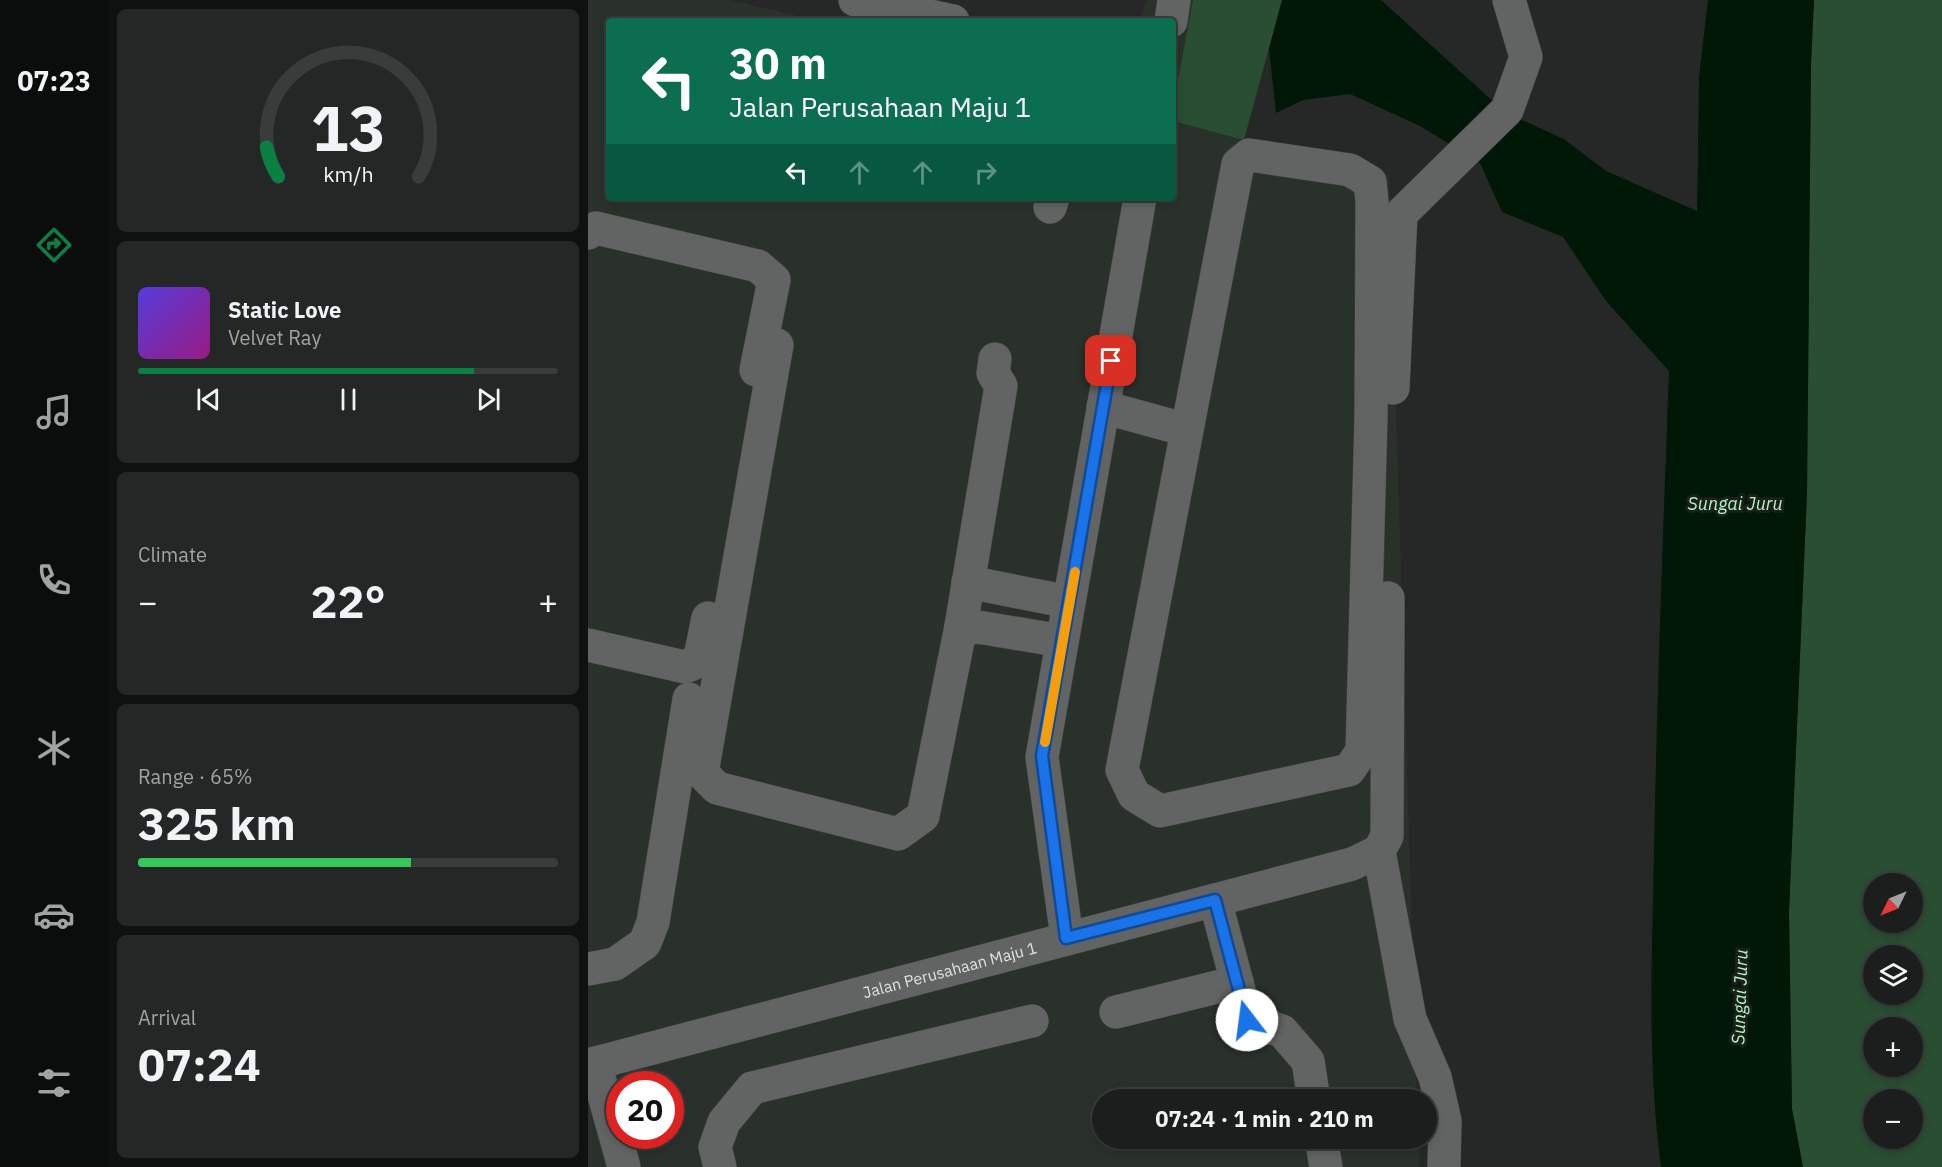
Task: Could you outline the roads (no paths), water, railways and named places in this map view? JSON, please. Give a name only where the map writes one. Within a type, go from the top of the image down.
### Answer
[{"type":"street","points":[[855,0],[939,18]]},
{"type":"street","points":[[1171,18],[1174,0]]},
{"type":"street","points":[[1444,1167],[1445,1121],[1435,1077],[1410,1019],[1378,851],[1387,836],[1389,483],[1401,214],[1507,110],[1526,57],[1509,0]]},
{"type":"street","points":[[1249,154],[1350,170],[1370,182],[1372,202],[1371,417],[1362,751],[1349,770],[1160,811],[1134,795],[1122,770],[1187,430],[1238,164],[1249,154]]},
{"type":"street","points":[[1066,938],[1042,756],[1139,201]]},
{"type":"street","points":[[588,233],[596,228],[758,266],[774,280],[699,661],[685,667],[588,645]]},
{"type":"street","points":[[777,345],[702,773],[717,788],[898,834],[923,816],[961,626],[1001,386],[993,373],[995,359]]},
{"type":"street","points":[[1103,407],[1187,430]]},
{"type":"street","points":[[968,582],[1069,603]]},
{"type":"street","points":[[961,626],[1062,641]]},
{"type":"street","points":[[588,969],[615,964],[645,943],[649,933],[653,922],[689,699]]},
{"type":"street","name":"Jalan Perusahaan Maju 1","points":[[591,1064],[1352,864],[1378,851]]},
{"type":"street","points":[[1215,900],[1247,1020],[1282,1031],[1308,1061],[1312,1089]]},
{"type":"street","points":[[1116,1012],[1237,982]]},
{"type":"street","points":[[720,1167],[715,1147],[724,1122],[753,1088],[1032,1021]]},
{"type":"street","points":[[591,1064],[624,1167]]},
{"type":"street","points":[[1323,1149],[1326,1167]]},
{"type":"water","name":"Sungai Juru","points":[[1282,0],[1381,0],[1506,113],[1564,139],[1606,171],[1697,211],[1699,77],[1708,0],[1814,0],[1811,64],[1807,493],[1789,912],[1792,1109],[1803,1167],[1661,1167],[1652,1049],[1652,970],[1658,671],[1669,371],[1606,301],[1563,237],[1502,212],[1480,163],[1420,126],[1350,94],[1303,100],[1276,113],[1269,49]]}]
